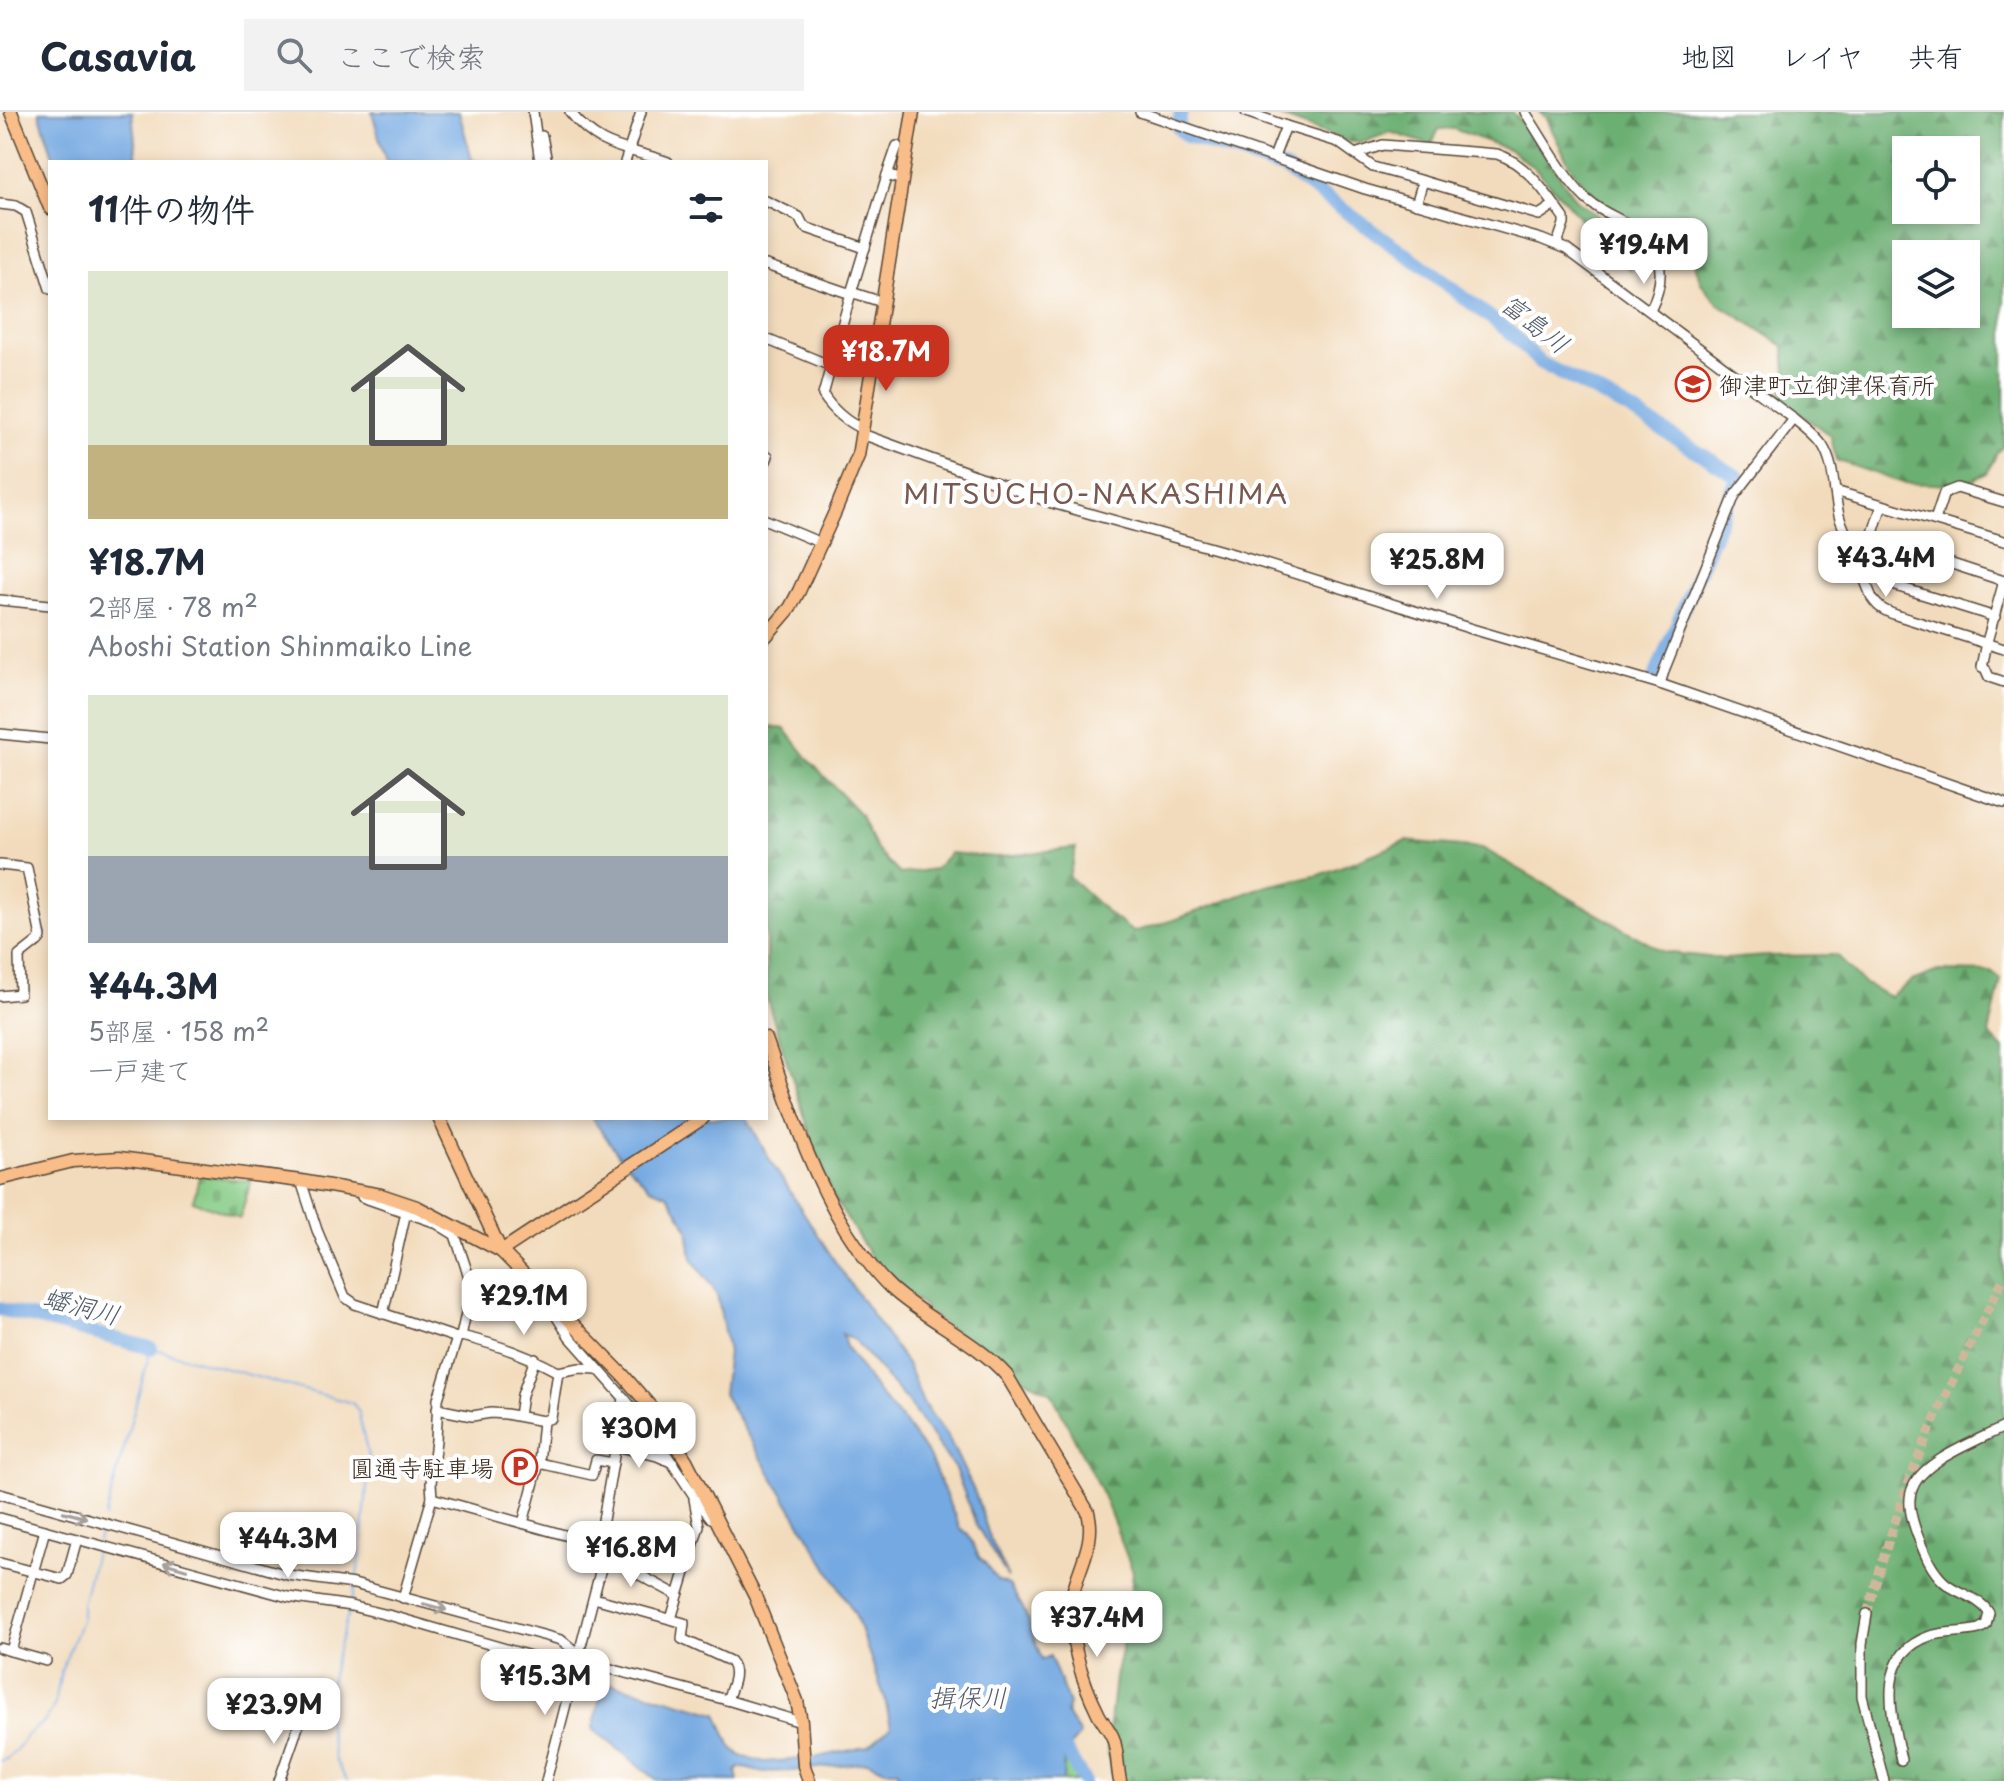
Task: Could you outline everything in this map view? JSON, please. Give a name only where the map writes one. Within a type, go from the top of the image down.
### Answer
[{"type":"main road","points":[[11,112],[48,203]]},
{"type":"main road","points":[[768,634],[790,608],[854,469],[913,112]]},
{"type":"main road","points":[[768,1053],[771,1074],[811,1164],[836,1212],[866,1259],[901,1296],[1000,1368],[1088,1512],[1091,1533],[1073,1592],[1073,1631],[1087,1689],[1113,1739],[1120,1781]]},
{"type":"main road","points":[[440,1120],[505,1248],[543,1295],[623,1375],[654,1411],[686,1460],[755,1596],[797,1701],[804,1766],[809,1781]]},
{"type":"main road","points":[[505,1248],[700,1120]]},
{"type":"main road","points":[[0,1179],[73,1161],[119,1158],[301,1181],[361,1191],[417,1207],[505,1248]]},
{"type":"street","points":[[533,112],[540,160]]},
{"type":"street","points":[[570,112],[598,140],[662,160]]},
{"type":"street","points":[[626,160],[641,112]]},
{"type":"street","points":[[1140,112],[1341,181],[1566,249],[1794,419],[1821,444],[1831,469],[1840,519],[1878,606],[1885,612],[2004,649]]},
{"type":"street","points":[[1246,112],[1338,142],[1373,167],[1539,215],[1554,205]]},
{"type":"street","points":[[1525,112],[1587,200],[1639,231],[1653,247],[1661,278],[1650,311]]},
{"type":"street","points":[[1274,157],[1286,126]]},
{"type":"street","points":[[536,131],[542,137],[547,160]]},
{"type":"street","points":[[1355,154],[1383,145],[1509,157],[1520,164],[1564,218],[1557,244]]},
{"type":"street","points":[[897,146],[823,395],[862,432],[1052,503],[1233,554],[1660,684],[2004,803]]},
{"type":"street","points":[[887,175],[902,180]]},
{"type":"street","points":[[1416,204],[1423,181]]},
{"type":"street","points":[[768,202],[799,217],[807,228],[865,248]]},
{"type":"street","points":[[0,204],[16,206],[26,212],[48,283]]},
{"type":"street","points":[[768,266],[882,302]]},
{"type":"street","points":[[768,340],[831,366]]},
{"type":"street","points":[[1660,684],[1735,495],[1794,419]]},
{"type":"street","points":[[1935,520],[1944,493],[1957,488],[2004,502]]},
{"type":"street","points":[[1835,491],[2004,541]]},
{"type":"street","points":[[1882,505],[1873,533],[1896,586],[1998,613]]},
{"type":"street","points":[[768,521],[821,543]]},
{"type":"street","points":[[1875,541],[2004,581],[1982,667],[1989,677],[2004,682]]},
{"type":"street","points":[[0,600],[48,605]]},
{"type":"street","points":[[0,734],[48,739]]},
{"type":"street","points":[[0,865],[27,868],[41,937],[19,956],[20,994],[0,996]]},
{"type":"street","points":[[301,1181],[317,1230],[345,1297],[355,1304],[459,1337],[496,1345],[535,1359],[558,1372],[597,1369]]},
{"type":"street","points":[[361,1191],[362,1197],[434,1222],[455,1235],[472,1286],[438,1399],[432,1498],[395,1617]]},
{"type":"street","points":[[383,1314],[406,1212]]},
{"type":"street","points":[[543,1295],[569,1336],[649,1428],[694,1496],[714,1523],[723,1529]]},
{"type":"street","points":[[519,1416],[522,1395],[535,1359]]},
{"type":"street","points":[[437,1409],[472,1416],[491,1413],[543,1421],[551,1418],[558,1372]]},
{"type":"street","points":[[546,1781],[594,1598],[624,1398]]},
{"type":"street","points":[[523,1523],[539,1463],[543,1421]]},
{"type":"street","points":[[1901,1760],[1891,1699],[1894,1668],[1899,1658],[1916,1643],[1931,1636],[1979,1629],[1986,1625],[1989,1613],[1980,1603],[1945,1583],[1933,1569],[1914,1526],[1912,1488],[1924,1471],[1939,1461],[2004,1427]]},
{"type":"street","points":[[616,1446],[673,1463]]},
{"type":"street","points":[[539,1463],[592,1475],[596,1460],[613,1463]]},
{"type":"street","points":[[0,1494],[288,1575],[352,1584],[561,1640],[571,1648],[577,1660]]},
{"type":"street","points":[[671,1619],[699,1526],[694,1496]]},
{"type":"street","points":[[432,1498],[602,1546],[638,1574],[677,1595]]},
{"type":"street","points":[[0,1518],[288,1597],[346,1605],[395,1617],[544,1660],[577,1660],[801,1722]]},
{"type":"street","points":[[11,1651],[45,1530]]},
{"type":"street","points":[[0,1563],[62,1579],[67,1575],[77,1539]]},
{"type":"street","points":[[346,1605],[352,1584]]},
{"type":"street","points":[[594,1598],[684,1623],[682,1639],[730,1661],[734,1666],[727,1700]]},
{"type":"street","points":[[1867,1614],[1862,1644],[1862,1696],[1884,1781]]},
{"type":"street","points":[[0,1648],[46,1661]]},
{"type":"street","points":[[279,1781],[300,1721]]},
{"type":"green space","points":[[1268,112],[1513,112],[1575,199],[1606,222],[1636,251],[1631,270],[1600,247],[1576,213],[1537,170],[1510,150],[1454,129],[1439,129],[1431,145],[1390,132],[1364,142],[1350,142]]},
{"type":"green space","points":[[1539,112],[2004,112],[2004,446],[1987,473],[1963,485],[1903,483],[1836,460],[1831,436],[1780,399],[1786,372],[1784,346],[1718,303],[1701,283],[1694,261],[1660,246],[1633,223],[1595,199],[1570,166],[1546,118]]},
{"type":"green space","points":[[768,726],[785,729],[810,761],[861,815],[876,849],[900,874],[935,869],[950,853],[995,857],[1076,848],[1069,877],[1133,932],[1262,887],[1320,875],[1406,841],[1482,848],[1664,952],[1725,959],[1836,955],[1863,983],[1890,997],[1912,981],[1938,971],[1991,972],[2001,980],[1989,1034],[2004,1050],[2004,1781],[1113,1781],[1107,1751],[1115,1677],[1127,1625],[1133,1572],[1103,1495],[1051,1392],[1011,1373],[932,1315],[873,1260],[832,1195],[768,1002]]},
{"type":"green space","points":[[200,1175],[251,1181],[240,1218],[193,1201]]},
{"type":"green space","points":[[1071,1751],[1080,1781],[1063,1781],[1064,1753]]},
{"type":"water","points":[[39,112],[132,112],[137,160],[54,160]]},
{"type":"water","points":[[372,112],[459,112],[472,160],[385,160]]},
{"type":"water","name":"揖保川","points":[[593,1120],[748,1120],[771,1162],[836,1263],[908,1366],[923,1403],[948,1437],[975,1493],[1008,1578],[977,1526],[955,1469],[906,1400],[854,1340],[842,1334],[846,1347],[879,1394],[929,1456],[960,1528],[968,1534],[979,1557],[997,1580],[1009,1585],[1023,1608],[1042,1660],[1050,1656],[1069,1704],[1066,1713],[1080,1735],[1064,1753],[1063,1781],[900,1781],[898,1770],[885,1770],[868,1762],[791,1771],[760,1772],[740,1767],[736,1771],[738,1781],[657,1780],[593,1729],[602,1688],[611,1683],[717,1713],[731,1747],[741,1756],[765,1762],[814,1758],[869,1746],[891,1727],[885,1699],[855,1614],[723,1394],[728,1352],[717,1294],[692,1258],[688,1228],[668,1195],[650,1188],[621,1158]]},
{"type":"waterway","name":"富島川","points":[[1181,112],[1178,128],[1187,136],[1285,169],[1420,264],[1512,334],[1539,362],[1627,408],[1738,477],[1655,677]]},
{"type":"waterway","name":"蟠洞川","points":[[0,1309],[151,1348]]},
{"type":"waterway","points":[[105,1518],[151,1348],[352,1403],[358,1410],[369,1461],[356,1580]]},
{"type":"waterway","points":[[98,1541],[102,1528]]},
{"type":"waterway","points":[[0,1761],[7,1759],[27,1735],[46,1720],[55,1704],[61,1671],[82,1618],[82,1604],[96,1548]]},
{"type":"waterway","points":[[351,1604],[355,1587]]},
{"type":"waterway","points":[[347,1781],[334,1758],[325,1707],[349,1610]]},
{"type":"waterway","points":[[1052,1742],[1067,1752],[1084,1781]]},
{"type":"tunnel","points":[[1867,1614],[1916,1462],[2004,1277]]},
{"type":"place","name":"御津町立御津保育所","points":[[1693,384]]},
{"type":"place","name":"圓通寺駐車場","points":[[520,1467]]},
{"type":"district","name":"MITSUCHO-NAKASHIMA","points":[[1096,492]]}]
